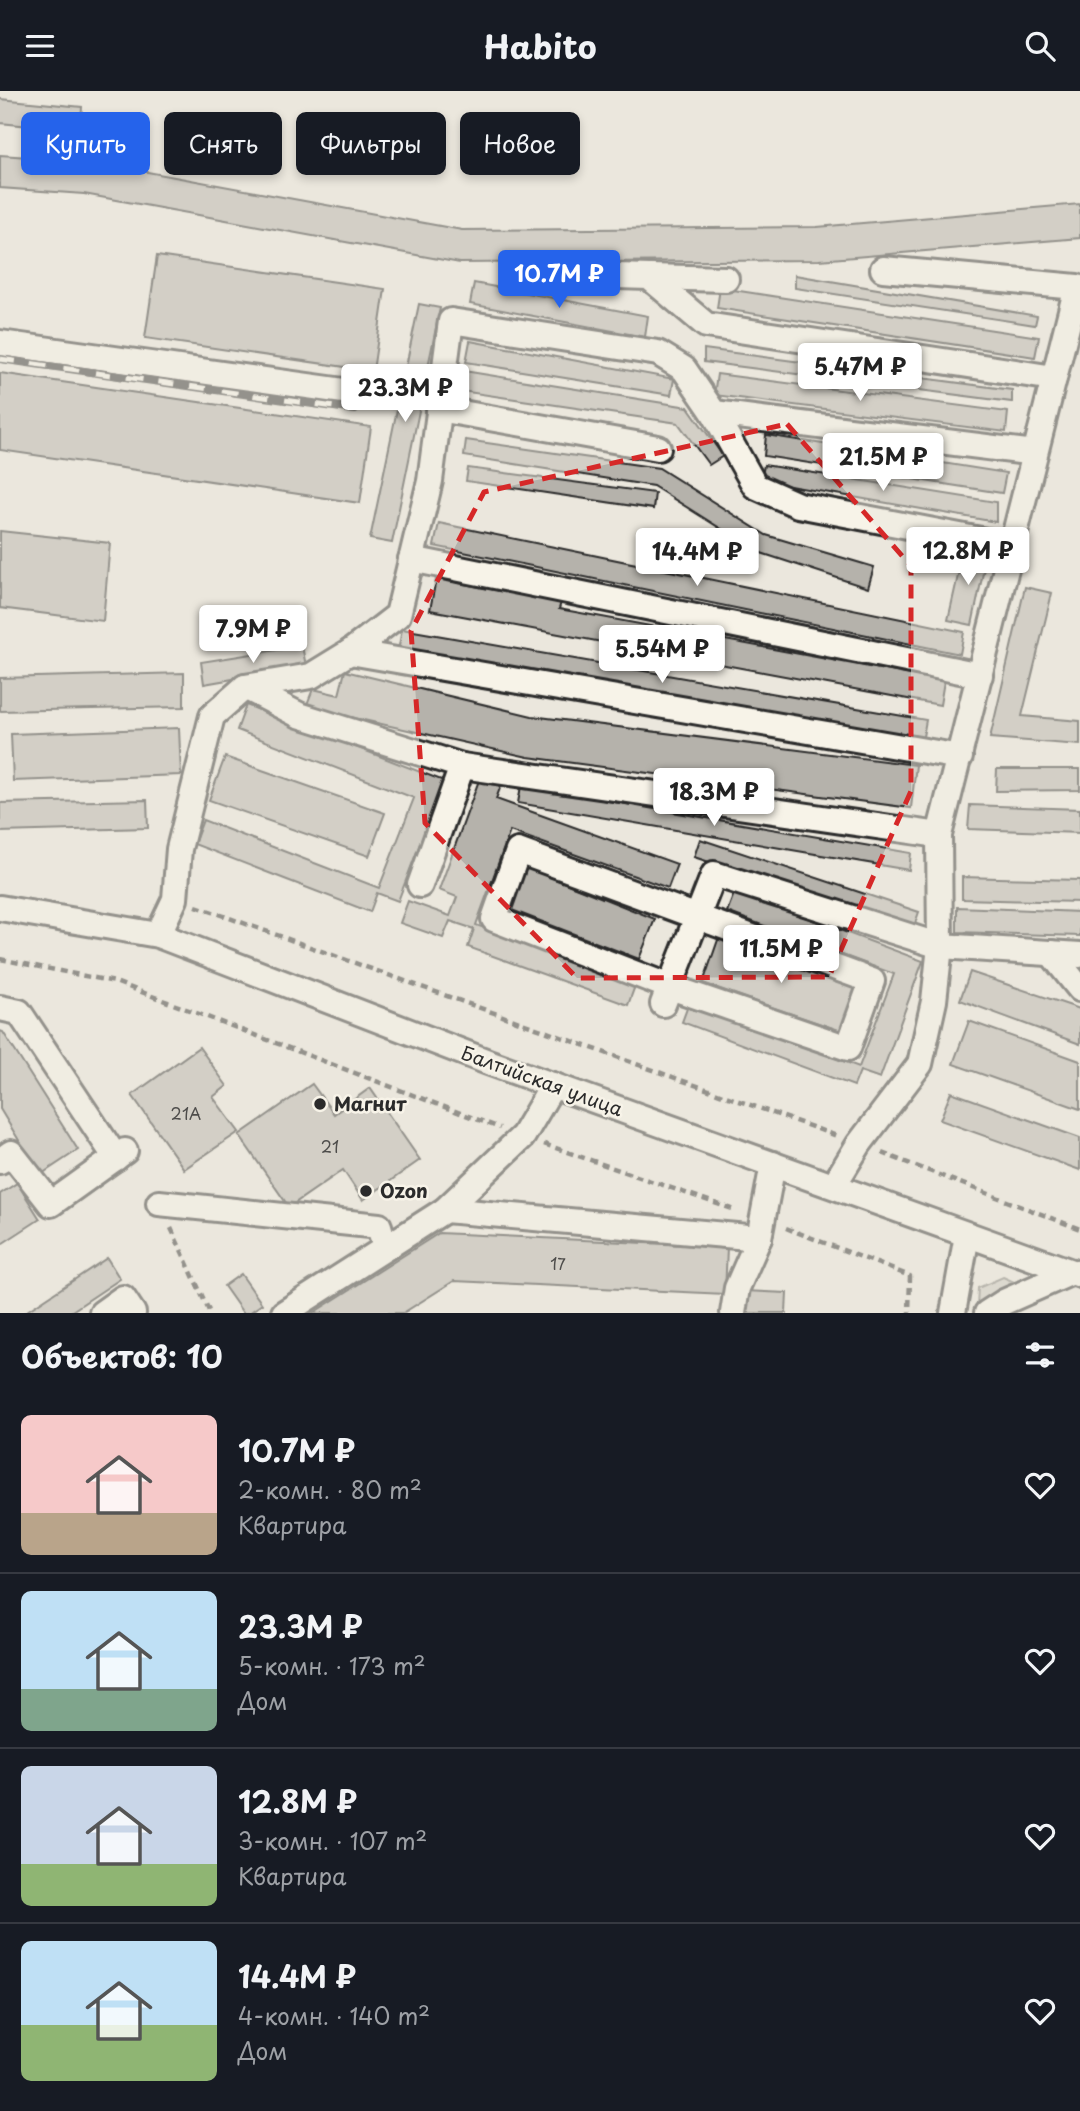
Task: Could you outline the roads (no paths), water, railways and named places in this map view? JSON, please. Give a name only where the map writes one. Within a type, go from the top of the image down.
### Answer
[{"type":"street","points":[[834,1185],[859,1144],[920,1064],[934,1001],[940,946],[939,835],[1077,287],[883,269]]},
{"type":"street","points":[[519,273],[726,279]]},
{"type":"street","points":[[649,277],[706,325],[1054,378]]},
{"type":"street","points":[[158,935],[175,899],[179,849],[212,716],[245,687],[311,676],[350,652],[398,615],[430,481],[451,321],[658,353],[684,369],[714,413],[755,486],[798,505],[1012,546]]},
{"type":"street","points":[[0,343],[358,393]]},
{"type":"street","points":[[439,409],[658,448]]},
{"type":"street","points":[[714,413],[1035,453]]},
{"type":"street","points":[[411,559],[980,675]]},
{"type":"street","points":[[350,652],[960,757]]},
{"type":"street","points":[[245,687],[299,715],[462,766],[939,835]]},
{"type":"street","points":[[420,885],[462,766]]},
{"type":"street","points":[[518,851],[697,919],[872,981],[848,1048],[666,995],[494,919],[518,851]]},
{"type":"street","points":[[666,995],[714,874],[940,946],[1080,955]]},
{"type":"street","name":"Балтийская улица","points":[[0,908],[158,935],[553,1085],[1076,1273]]},
{"type":"street","points":[[1051,953],[1080,989]]},
{"type":"street","points":[[0,1008],[19,1012],[121,1155],[51,1204],[11,1153],[0,1161]]},
{"type":"street","points":[[284,1313],[445,1210],[523,1136],[553,1085]]},
{"type":"street","points":[[733,1313],[737,1289],[761,1229],[773,1164]]},
{"type":"street","points":[[159,1203],[379,1226],[385,1247]]},
{"type":"street","points":[[445,1210],[761,1229]]},
{"type":"street","points":[[953,1313],[967,1235]]},
{"type":"street","points":[[987,1313],[1004,1303],[1076,1273]]},
{"type":"street","points":[[102,1313],[124,1298],[133,1313]]},
{"type":"railway","points":[[0,359],[355,410]]},
{"type":"place","name":"Магнит","points":[[320,1104]]},
{"type":"place","name":"Ozon","points":[[366,1191]]}]
